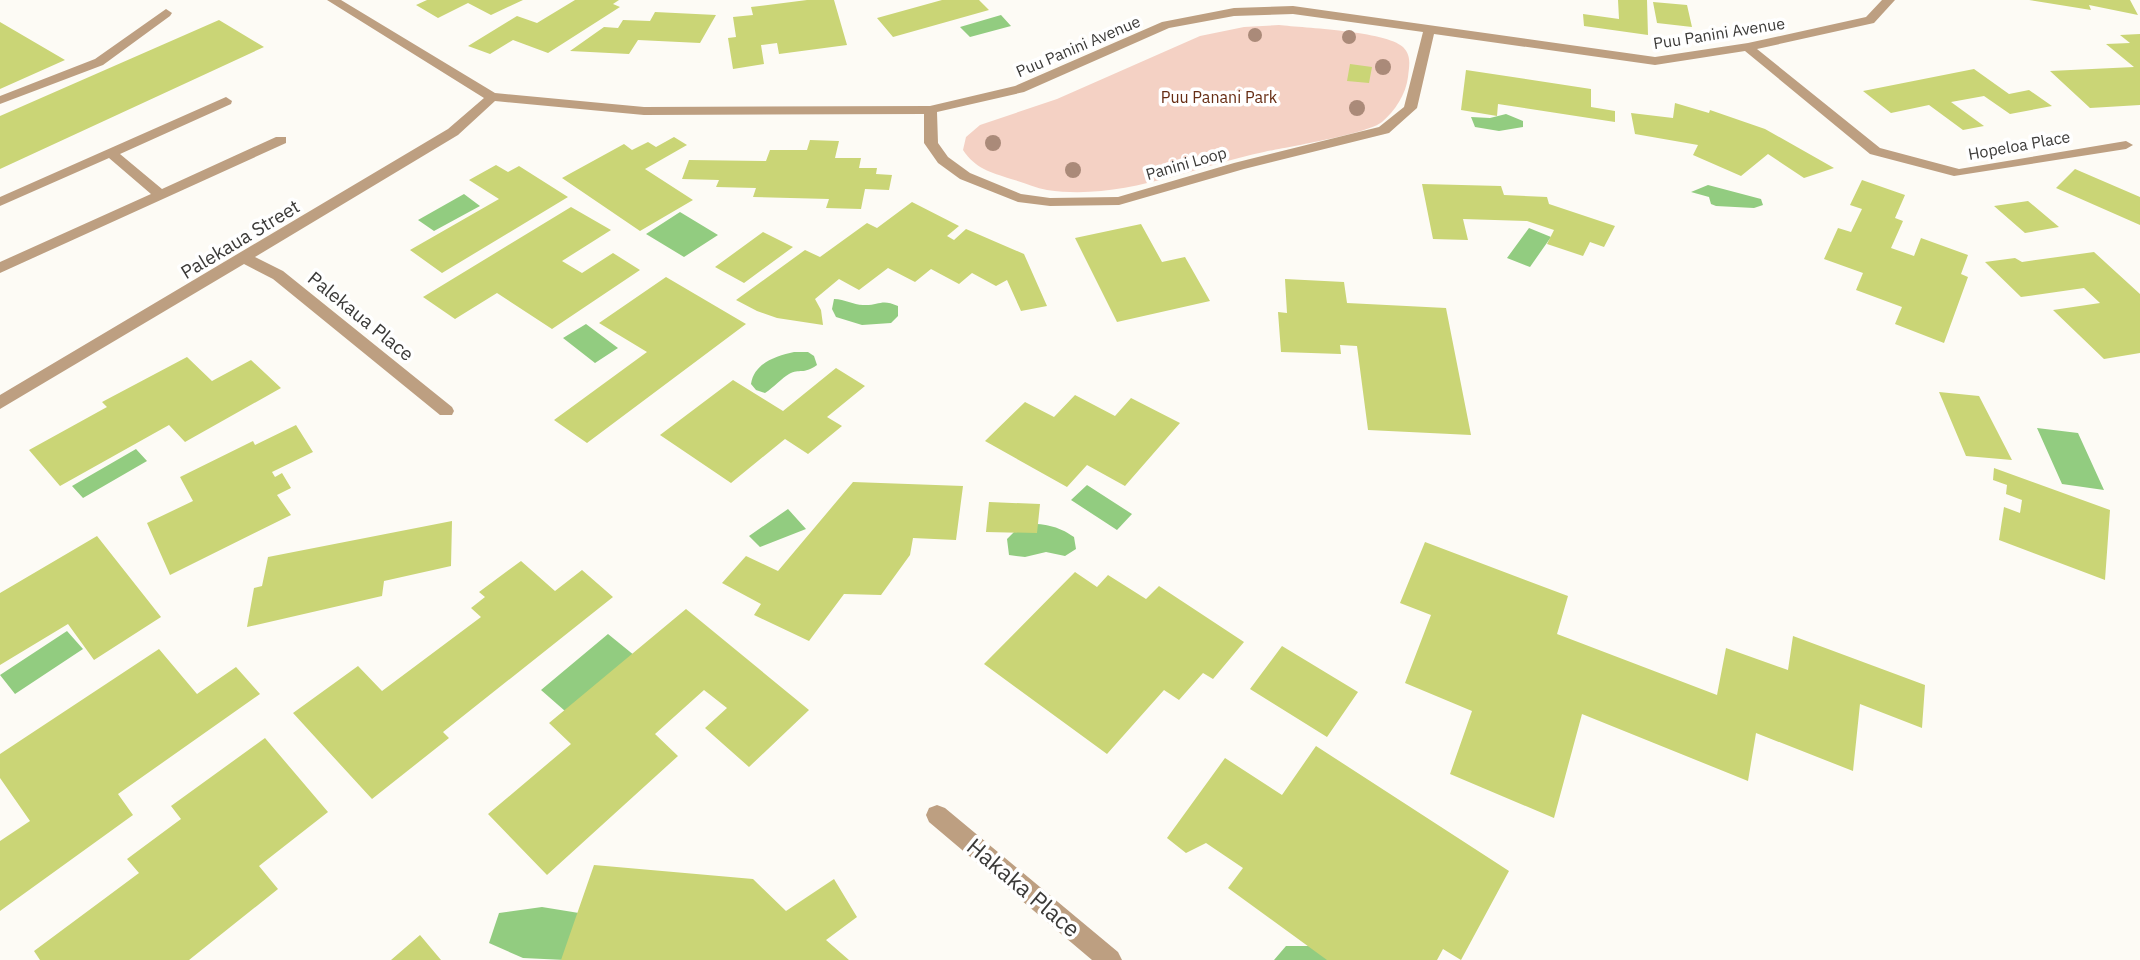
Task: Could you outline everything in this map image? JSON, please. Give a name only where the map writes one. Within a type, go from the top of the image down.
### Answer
[{"type":"street","name":"Puu Panini Avenue","points":[[333,0],[492,96],[644,111],[930,110],[1020,89],[1166,25],[1234,12],[1293,10],[1654,61],[1748,47],[1870,20],[1889,0]]},
{"type":"street","points":[[0,100],[99,62],[166,13]]},
{"type":"street","name":"Panini Loop","points":[[930,110],[931,143],[943,160],[965,176],[1018,198],[1050,202],[1119,201],[1239,166],[1384,130],[1410,108],[1429,30]]},
{"type":"street","name":"Hopeloa Place","points":[[1748,47],[1875,151],[1887,155],[1959,173],[2126,145]]},
{"type":"street","name":"Palekaua Street","points":[[0,403],[453,132],[492,96]]},
{"type":"street","points":[[0,202],[226,101]]},
{"type":"street","points":[[0,268],[281,140]]},
{"type":"street","points":[[111,153],[161,194]]},
{"type":"street","name":"Palekaua Place","points":[[246,258],[278,275],[446,411]]},
{"type":"street","name":"Hakaka Place","points":[[937,815],[1110,960]]},
{"type":"green space","name":"Puu Panani Park","points":[[1279,25],[1380,37],[1403,47],[1409,58],[1408,77],[1405,90],[1391,113],[1374,127],[1360,131],[1237,158],[1157,181],[1103,191],[1075,192],[1038,188],[984,169],[973,162],[963,150],[966,137],[980,125],[1057,99],[1200,36],[1244,27]]},
{"type":"shaded area","points":[[1001,15],[1011,26],[970,37],[960,27]]},
{"type":"shaded area","points":[[1506,114],[1523,121],[1523,127],[1499,131],[1475,127],[1471,117],[1490,118]]},
{"type":"shaded area","points":[[1708,185],[1761,199],[1763,205],[1754,208],[1716,206],[1711,204],[1709,197],[1691,192]]},
{"type":"shaded area","points":[[464,194],[480,206],[434,231],[418,220]]},
{"type":"shaded area","points":[[680,212],[718,235],[684,257],[646,234]]},
{"type":"shaded area","points":[[1529,228],[1551,237],[1530,267],[1507,258]]},
{"type":"shaded area","points":[[834,299],[859,305],[884,302],[892,304],[898,306],[898,316],[891,323],[862,325],[836,317],[832,309]]},
{"type":"shaded area","points":[[586,324],[618,348],[595,363],[563,338]]},
{"type":"shaded area","points":[[794,352],[808,352],[814,356],[817,365],[789,374],[765,393],[756,390],[751,384],[761,366],[773,358]]},
{"type":"shaded area","points":[[2037,428],[2078,433],[2104,490],[2062,484]]},
{"type":"shaded area","points":[[136,449],[147,461],[83,498],[72,486]]},
{"type":"shaded area","points":[[1087,485],[1132,514],[1117,530],[1071,500]]},
{"type":"shaded area","points":[[788,509],[806,529],[760,547],[749,536]]},
{"type":"shaded area","points":[[1023,523],[1062,530],[1074,537],[1076,549],[1065,556],[1046,552],[1025,557],[1009,555],[1007,539]]},
{"type":"shaded area","points":[[67,631],[83,649],[15,694],[0,675]]},
{"type":"shaded area","points":[[608,634],[640,660],[573,718],[541,690]]},
{"type":"shaded area","points":[[542,907],[585,914],[565,960],[523,958],[489,943],[499,913]]},
{"type":"shaded area","points":[[1286,946],[1310,946],[1337,960],[1274,960]]},
{"type":"building","points":[[427,0],[523,0],[491,15],[468,3],[438,18],[416,5]]},
{"type":"building","points":[[575,0],[619,0],[613,4],[620,7],[548,53],[513,40],[490,54],[468,46],[517,16],[537,23]]},
{"type":"building","points":[[807,0],[834,0],[847,45],[779,54],[777,43],[761,45],[764,64],[733,69],[728,38],[736,37],[733,17],[753,15],[751,7]]},
{"type":"building","points":[[942,0],[979,0],[989,10],[893,37],[877,18]]},
{"type":"building","points":[[1618,0],[1647,0],[1648,35],[1584,26],[1583,14],[1619,19]]},
{"type":"building","points":[[2029,0],[2130,0],[2138,15],[2089,5],[2091,10]]},
{"type":"building","points":[[1653,2],[1687,5],[1692,27],[1657,23]]},
{"type":"building","points":[[655,12],[716,15],[700,43],[638,40],[629,54],[570,51],[604,27],[618,28],[623,20],[650,21]]},
{"type":"building","points":[[219,20],[264,47],[0,169],[0,116]]},
{"type":"building","points":[[0,22],[65,60],[0,89]]},
{"type":"building","points":[[2140,34],[2140,105],[2090,108],[2050,71],[2134,67],[2106,44],[2130,43],[2120,35]]},
{"type":"building","points":[[1350,64],[1372,67],[1369,83],[1347,81]]},
{"type":"building","points":[[1974,69],[2009,94],[2029,90],[2052,106],[2010,114],[1984,96],[1951,102],[1984,126],[1963,130],[1929,105],[1891,113],[1863,91]]},
{"type":"building","points":[[1466,70],[1591,89],[1591,107],[1615,111],[1615,122],[1498,104],[1497,116],[1461,110]]},
{"type":"building","points":[[1675,103],[1709,113],[1710,110],[1765,129],[1834,168],[1804,178],[1768,154],[1741,176],[1693,155],[1698,145],[1635,134],[1631,113],[1673,118]]},
{"type":"building","points":[[674,137],[687,145],[645,169],[693,200],[640,231],[562,178],[624,144],[632,150],[648,142],[656,147]]},
{"type":"building","points":[[810,140],[839,141],[835,158],[861,158],[859,168],[877,168],[876,174],[892,175],[889,190],[865,189],[861,209],[826,208],[829,199],[753,197],[756,188],[716,187],[719,180],[682,179],[689,160],[766,161],[770,150],[807,150]]},
{"type":"building","points":[[496,165],[508,172],[519,166],[568,197],[442,273],[410,250],[499,199],[469,180]]},
{"type":"building","points":[[2075,169],[2140,197],[2140,225],[2056,188]]},
{"type":"building","points":[[1862,180],[1905,195],[1895,218],[1903,221],[1891,248],[1914,256],[1921,238],[1968,255],[1961,274],[1968,277],[1944,343],[1895,324],[1902,307],[1856,290],[1863,273],[1824,259],[1838,228],[1851,232],[1862,209],[1850,205]]},
{"type":"building","points":[[1422,184],[1501,186],[1504,195],[1547,197],[1549,204],[1615,226],[1604,247],[1590,242],[1583,256],[1547,244],[1554,230],[1527,221],[1463,219],[1468,240],[1433,239]]},
{"type":"building","points":[[2028,201],[2059,227],[2025,233],[1994,206]]},
{"type":"building","points":[[912,202],[959,226],[947,236],[954,240],[966,229],[1024,254],[1047,306],[1021,311],[1007,280],[996,286],[972,273],[959,284],[931,269],[915,282],[888,268],[859,290],[839,279],[815,299],[821,310],[823,325],[777,318],[736,300],[805,250],[820,257],[867,223],[877,228]]},
{"type":"building","points":[[571,207],[611,230],[562,261],[582,273],[613,253],[640,270],[552,329],[497,293],[455,319],[423,297]]},
{"type":"building","points":[[1141,224],[1162,262],[1185,257],[1210,301],[1117,322],[1075,238]]},
{"type":"building","points":[[763,232],[793,247],[744,283],[715,267]]},
{"type":"building","points":[[2094,252],[2140,294],[2140,353],[2104,359],[2053,310],[2100,303],[2084,288],[2021,297],[1985,262],[2015,258],[2022,262]]},
{"type":"building","points":[[666,277],[746,324],[587,443],[554,420],[647,352],[599,323]]},
{"type":"building","points":[[1285,279],[1344,282],[1347,303],[1446,308],[1471,435],[1368,430],[1357,346],[1340,345],[1341,354],[1281,352],[1278,312],[1287,313]]},
{"type":"building","points":[[187,357],[212,381],[251,360],[281,388],[185,442],[169,425],[60,486],[29,450],[107,407],[102,402]]},
{"type":"building","points":[[836,368],[865,386],[827,417],[842,426],[808,454],[785,439],[731,483],[660,435],[733,380],[783,411]]},
{"type":"building","points":[[1939,392],[1979,396],[2012,460],[1966,456]]},
{"type":"building","points":[[1075,395],[1115,416],[1131,398],[1180,423],[1125,486],[1087,465],[1067,487],[985,441],[1025,402],[1054,417]]},
{"type":"building","points":[[296,425],[313,452],[272,472],[275,477],[282,473],[291,488],[277,495],[291,515],[170,575],[147,523],[193,501],[180,477],[253,441],[255,445]]},
{"type":"building","points":[[1994,468],[2110,510],[2105,580],[1999,540],[2004,507],[2020,513],[2022,500],[2006,494],[2007,485],[1993,480]]},
{"type":"building","points":[[853,482],[963,486],[956,540],[913,538],[910,555],[881,595],[844,594],[809,641],[754,615],[761,604],[722,583],[746,556],[778,571]]},
{"type":"building","points":[[989,502],[1040,504],[1037,533],[986,532]]},
{"type":"building","points":[[452,521],[451,566],[384,581],[382,596],[247,627],[254,588],[262,586],[268,557]]},
{"type":"building","points":[[97,536],[161,617],[94,660],[68,624],[0,665],[0,593]]},
{"type":"building","points":[[1425,542],[1568,596],[1557,634],[1717,695],[1726,648],[1788,670],[1793,636],[1925,685],[1922,728],[1860,704],[1853,771],[1756,733],[1748,781],[1582,714],[1554,818],[1450,774],[1472,711],[1405,683],[1431,615],[1400,603]]},
{"type":"building","points":[[521,561],[555,591],[582,570],[613,597],[443,732],[449,738],[372,799],[293,713],[358,666],[382,691],[481,617],[471,608],[485,597],[479,592]]},
{"type":"building","points":[[1075,572],[1097,587],[1108,575],[1146,599],[1159,586],[1244,642],[1213,679],[1203,673],[1179,700],[1164,690],[1107,754],[984,664]]},
{"type":"building","points":[[686,609],[809,710],[749,767],[705,728],[727,708],[704,690],[655,734],[678,756],[547,875],[488,814],[571,744],[549,723]]},
{"type":"building","points":[[1282,646],[1358,692],[1327,737],[1250,689]]},
{"type":"building","points":[[159,649],[197,694],[236,667],[260,694],[118,794],[133,815],[0,911],[0,841],[30,821],[0,778],[0,754]]},
{"type":"building","points":[[265,738],[328,812],[259,866],[278,889],[189,960],[40,960],[34,951],[139,873],[127,859],[181,819],[171,806]]},
{"type":"building","points":[[1316,746],[1509,871],[1461,960],[1443,949],[1437,960],[1327,960],[1228,888],[1243,868],[1206,843],[1186,853],[1167,838],[1225,758],[1282,795]]},
{"type":"building","points":[[594,865],[753,879],[786,911],[834,879],[857,917],[826,940],[849,960],[561,960]]},
{"type":"building","points":[[420,935],[441,960],[391,960]]}]
